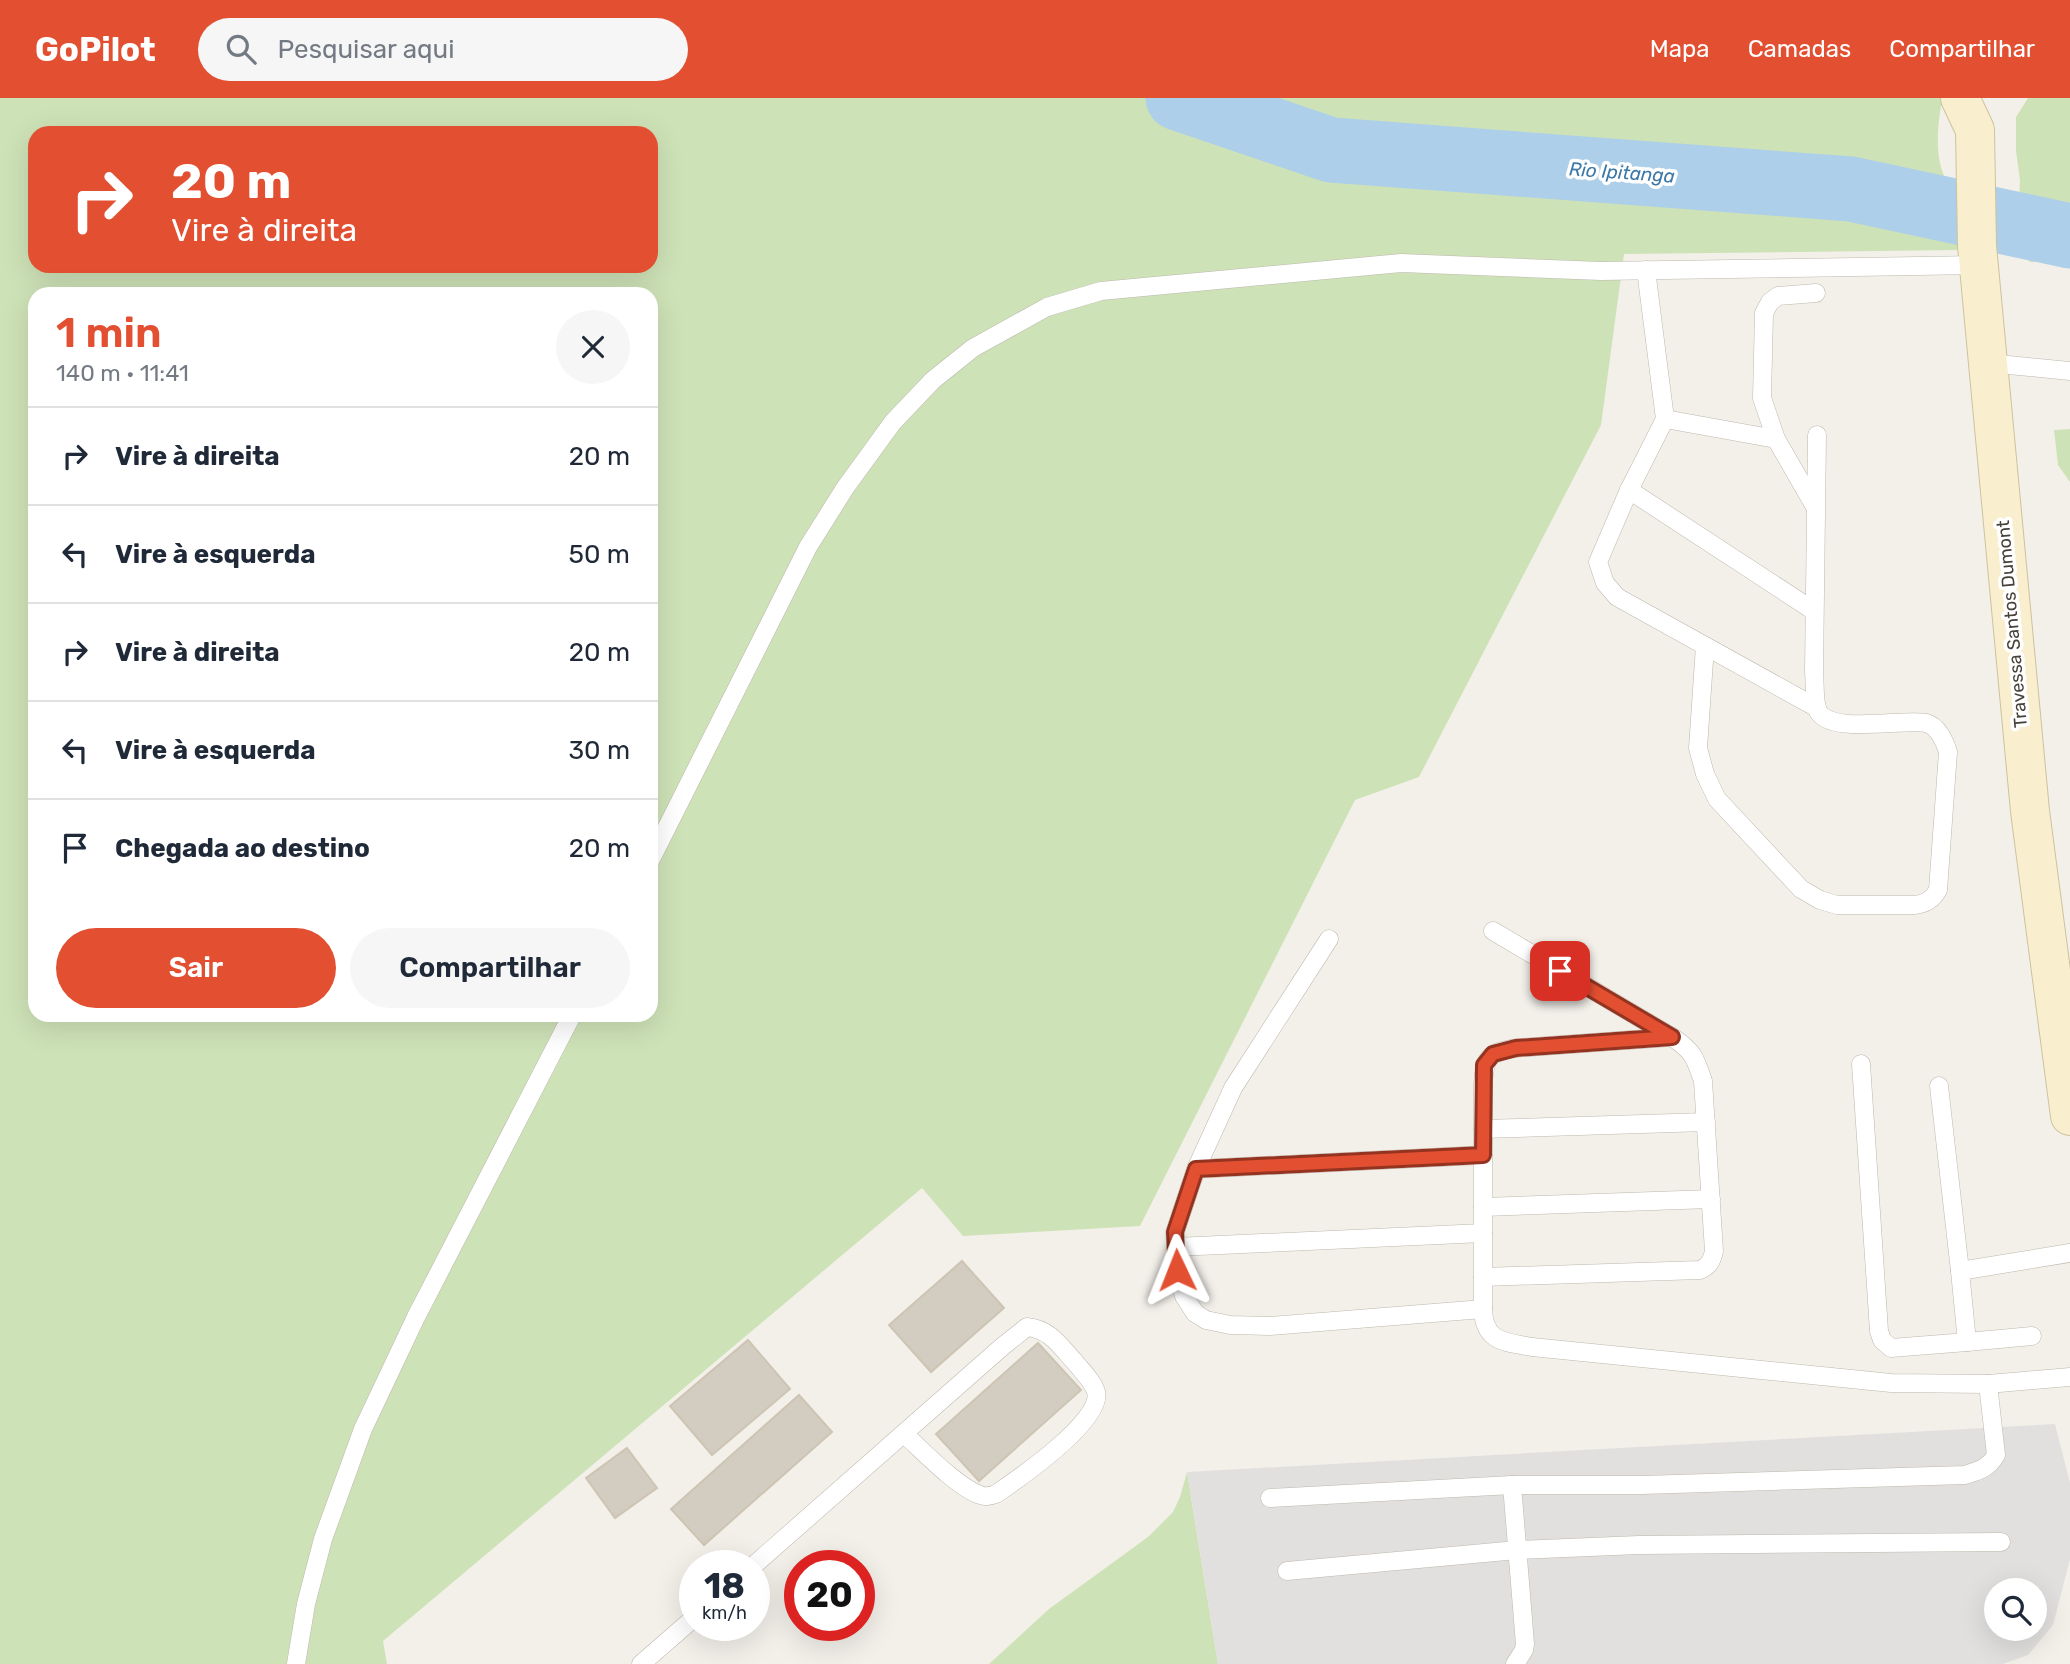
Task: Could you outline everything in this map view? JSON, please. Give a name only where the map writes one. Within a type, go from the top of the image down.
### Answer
[{"type":"main road","name":"Travessa Santos Dumont","points":[[1976,119],[1978,255],[2030,811],[2070,1116]]},
{"type":"lane","points":[[658,845],[808,547],[845,488],[893,422],[933,380],[973,348],[1047,307],[1101,291],[1401,263],[1601,271],[1978,255]]},
{"type":"lane","points":[[1646,270],[1665,419],[1598,562],[1601,574],[1617,597],[1817,708]]},
{"type":"lane","points":[[1815,507],[1776,439],[1762,398],[1764,313],[1770,302],[1778,296],[1816,293]]},
{"type":"lane","points":[[1988,363],[2070,371]]},
{"type":"lane","points":[[1665,419],[1776,439]]},
{"type":"lane","points":[[1705,646],[1698,748],[1705,774],[1717,799],[1801,889],[1820,900],[1837,905],[1922,904],[1934,897],[1938,890],[1948,752],[1945,742],[1928,723],[1861,724],[1831,721],[1821,716],[1817,708],[1814,671],[1816,435]]},
{"type":"lane","points":[[1629,491],[1814,611]]},
{"type":"lane","points":[[1483,1277],[1700,1270],[1713,1260],[1714,1251],[1703,1081],[1695,1056],[1672,1037],[1493,931]]},
{"type":"lane","points":[[1329,939],[1233,1088],[1196,1169],[1175,1232],[1177,1270],[1184,1296],[1195,1313],[1206,1320],[1230,1325],[1270,1326],[1483,1309]]},
{"type":"lane","points":[[296,1664],[306,1604],[323,1539],[363,1429],[416,1317],[568,1022]]},
{"type":"lane","points":[[1672,1037],[1516,1048],[1493,1054],[1484,1065],[1483,1309],[1490,1335],[1500,1341],[1532,1347],[1891,1383],[1988,1384],[2070,1377]]},
{"type":"lane","points":[[1861,1064],[1879,1331],[1882,1340],[1891,1348],[2032,1336]]},
{"type":"lane","points":[[1939,1086],[1967,1342]]},
{"type":"lane","points":[[1483,1129],[1706,1122]]},
{"type":"lane","points":[[1196,1169],[1483,1155]]},
{"type":"lane","points":[[1483,1207],[1711,1199]]},
{"type":"lane","points":[[1176,1247],[1483,1233]]},
{"type":"lane","points":[[1960,1271],[2070,1253]]},
{"type":"lane","points":[[770,1551],[1003,1346],[1027,1327],[1039,1328],[1052,1336],[1096,1391],[1097,1402],[1090,1415],[1062,1443],[996,1494],[988,1496],[981,1496],[961,1484],[904,1434]]},
{"type":"lane","points":[[1269,1499],[1512,1485],[1669,1484],[1965,1475],[1981,1470],[1991,1463],[1996,1455],[1988,1384]]},
{"type":"lane","points":[[1512,1485],[1525,1644],[1515,1664]]},
{"type":"lane","points":[[1287,1571],[1517,1550],[1639,1545],[2001,1542]]},
{"type":"lane","points":[[641,1664],[679,1631]]},
{"type":"green space","points":[[0,98],[1959,98],[1941,106],[1938,129],[1938,153],[1944,176],[1957,194],[1961,238],[1958,250],[1624,254],[1601,425],[1419,777],[1355,800],[1140,1226],[963,1236],[922,1188],[383,1641],[387,1664],[0,1664]]},
{"type":"green space","points":[[2028,98],[2070,98],[2070,262],[2030,262],[2019,249],[2017,241],[2020,180],[2016,151],[2016,117]]},
{"type":"green space","points":[[2070,429],[2070,482],[2058,465],[2054,430]]},
{"type":"green space","points":[[1187,1472],[1218,1664],[989,1664],[1049,1609],[1148,1537],[1173,1512]]},
{"type":"shaded area","points":[[2055,1424],[2070,1483],[2070,1559],[2053,1625],[2047,1632],[2047,1578],[1984,1578],[1984,1641],[2040,1641],[2028,1655],[2003,1664],[1218,1664],[1187,1472]]},
{"type":"building","points":[[962,1261],[1004,1308],[931,1372],[889,1325]]},
{"type":"building","points":[[748,1340],[790,1389],[712,1455],[670,1406]]},
{"type":"building","points":[[1038,1343],[1081,1390],[979,1481],[936,1434]]},
{"type":"building","points":[[799,1395],[832,1432],[704,1545],[671,1509]]},
{"type":"building","points":[[627,1448],[657,1488],[615,1518],[586,1478]]},
{"type":"waterway","name":"Rio Ipitanga","points":[[1178,98],[1331,150],[1851,189],[2070,236]]},
{"type":"route","points":[[1177,1270],[1175,1232],[1196,1169],[1483,1155],[1484,1065],[1493,1054],[1516,1048],[1672,1037],[1560,971]]}]
